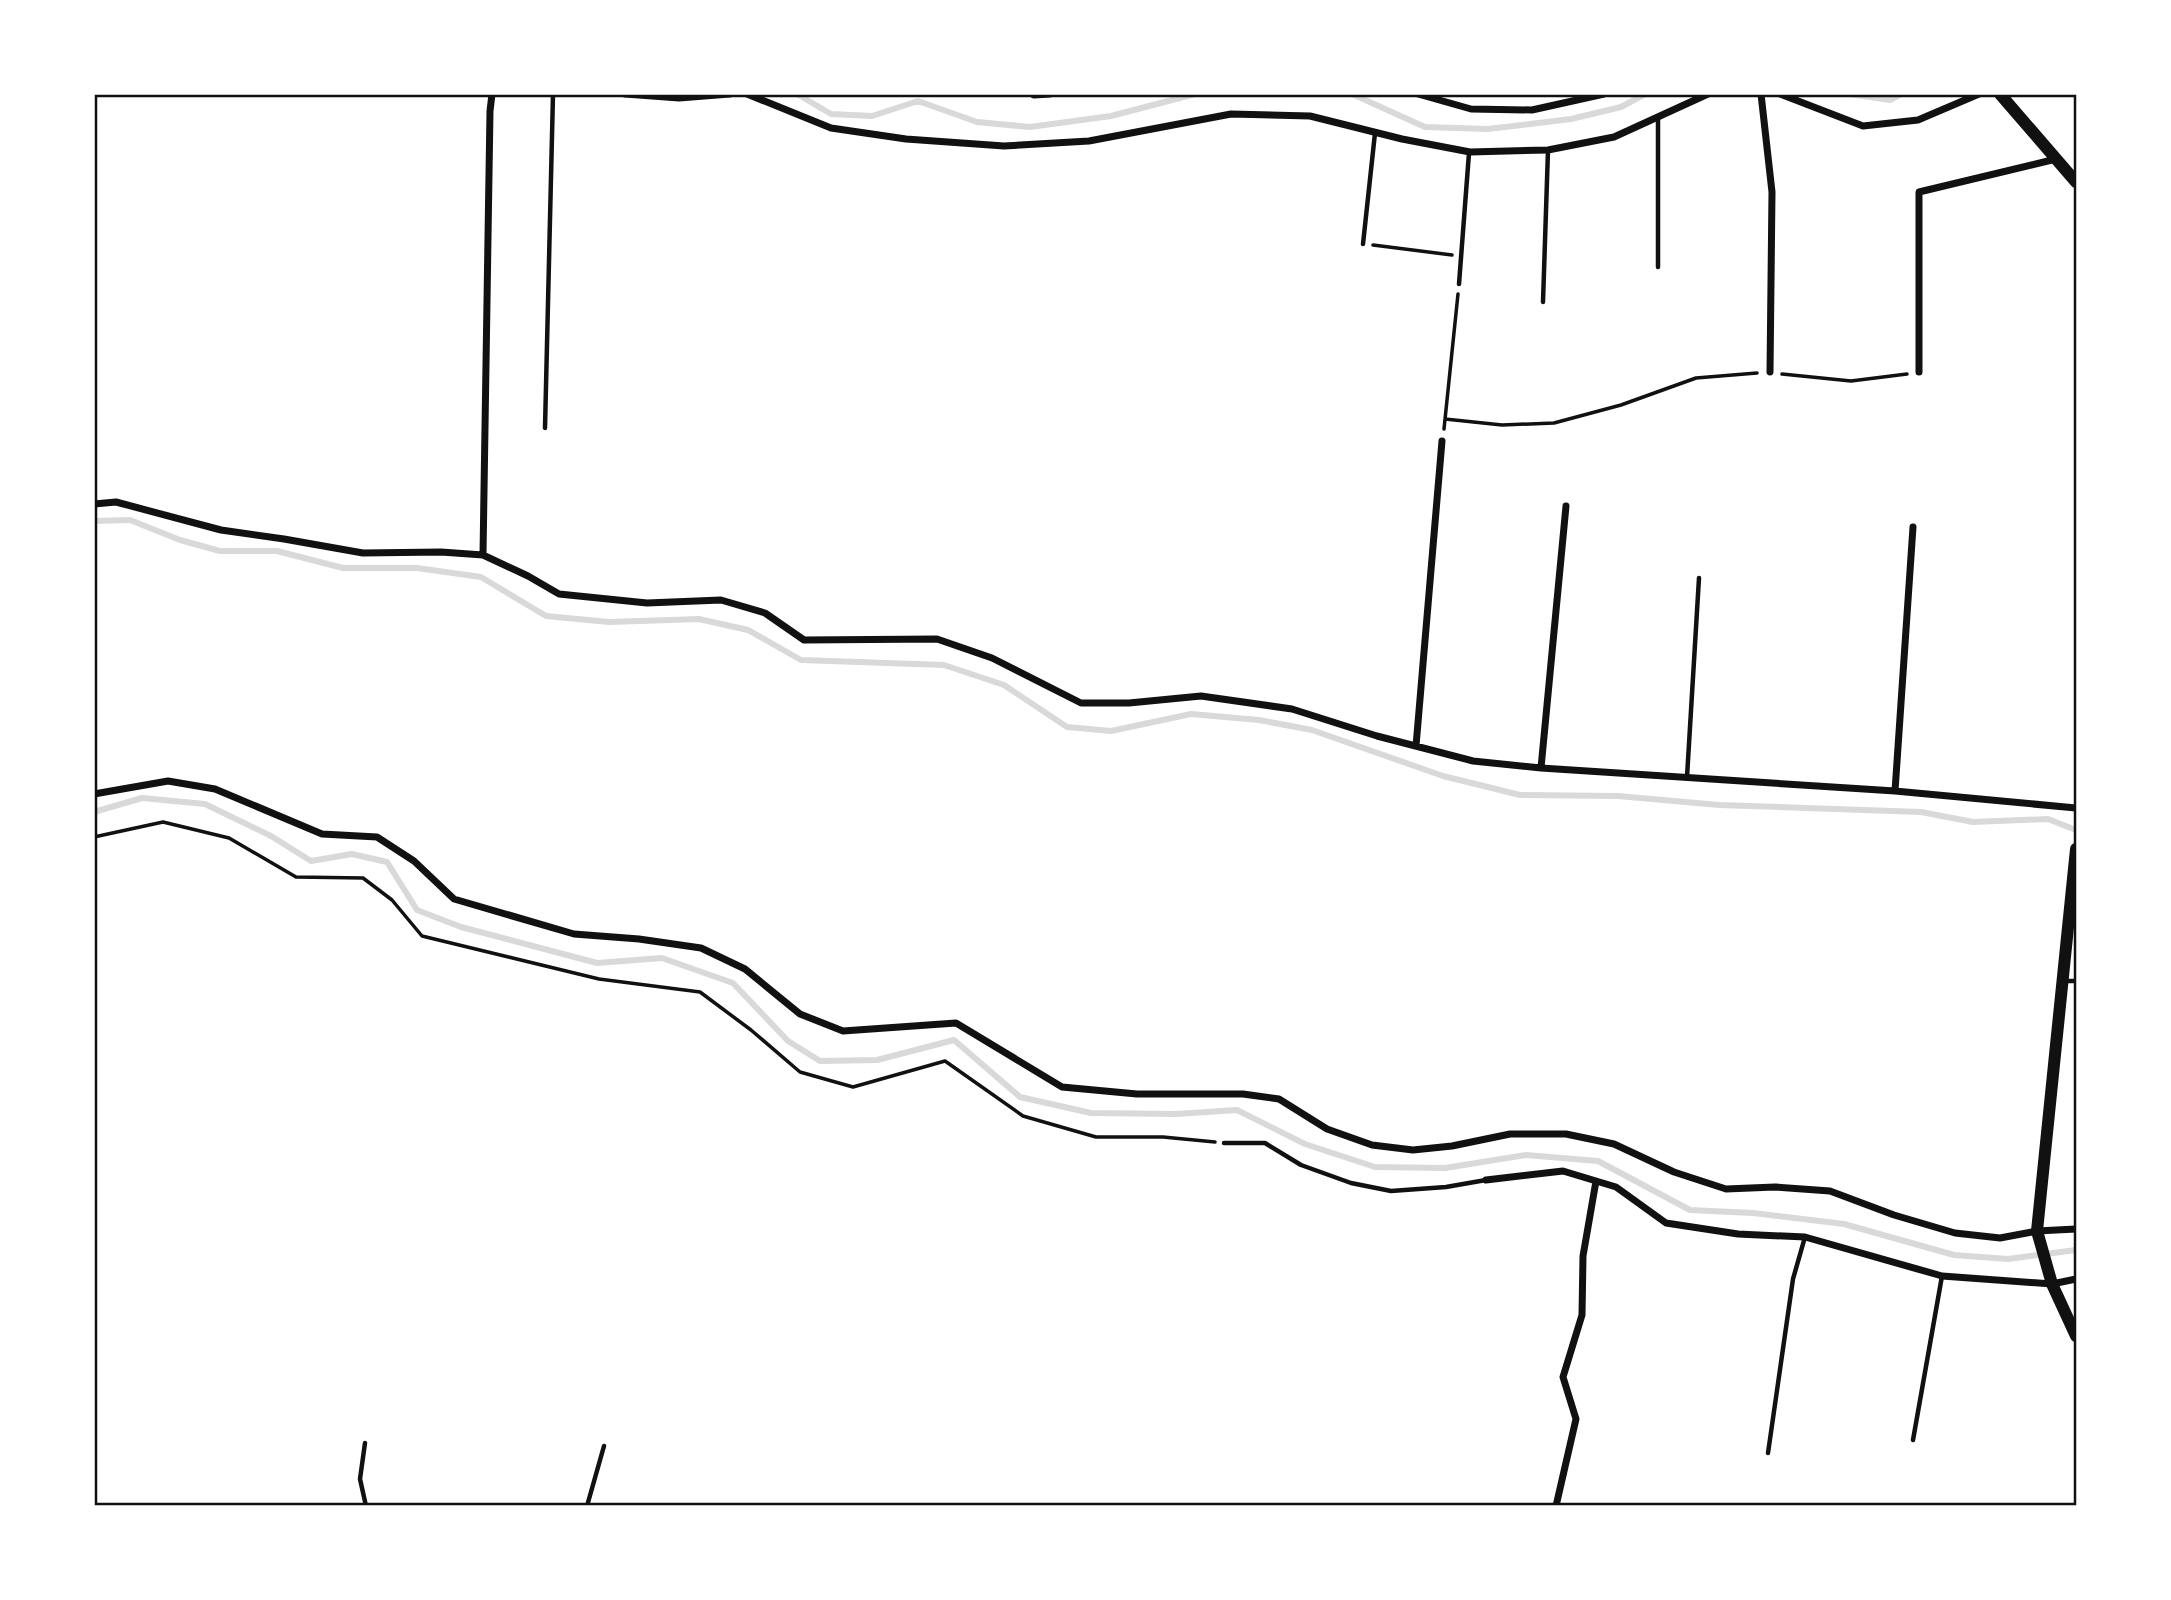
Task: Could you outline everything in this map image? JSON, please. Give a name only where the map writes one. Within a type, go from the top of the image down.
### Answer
[{"type":"street","points":[[483,555],[492,94]]},
{"type":"street","points":[[625,94],[679,98],[730,94]]},
{"type":"street","points":[[747,94],[831,128],[906,139],[1004,146],[1089,141],[1231,114],[1310,116],[1470,152],[1548,149],[1614,137],[1708,94]]},
{"type":"street","points":[[1034,95],[1050,94]]},
{"type":"street","points":[[1418,94],[1471,109],[1532,110],[1604,94]]},
{"type":"street","points":[[1761,94],[1772,192],[1770,372]]},
{"type":"street","points":[[1780,94],[1863,126],[1918,120],[1979,94]]},
{"type":"street","points":[[2000,94],[2077,182]]},
{"type":"street","points":[[1919,372],[1919,192],[2056,159]]},
{"type":"street","points":[[1416,746],[1442,441]]},
{"type":"street","points":[[94,504],[116,502],[221,530],[363,553],[440,552],[483,555],[559,594],[647,603],[721,600],[765,613],[804,640],[937,639],[992,657],[1081,703],[1129,703],[1201,696],[1292,709],[1473,761],[1541,768],[1895,791],[2077,808]]},
{"type":"street","points":[[1541,768],[1566,506]]},
{"type":"street","points":[[1895,791],[1913,527]]},
{"type":"street","points":[[94,794],[168,781],[215,789],[322,834],[377,837],[414,860],[454,899],[574,934],[639,939],[701,948],[745,969],[800,1014],[844,1031],[956,1023],[1062,1087],[1137,1094],[1243,1094],[1279,1100],[1327,1129],[1372,1145],[1413,1150],[1452,1146],[1510,1134],[1566,1134],[1614,1144],[1674,1172],[1726,1189],[1775,1187],[1830,1191],[1894,1216],[1955,1233],[2000,1238],[2039,1237],[2077,1229]]},
{"type":"street","points":[[2077,849],[2039,1237],[2052,1284],[2077,1336]]},
{"type":"street","points":[[1486,1180],[1563,1171],[1616,1187],[1666,1223],[1738,1234],[1805,1237],[1942,1276],[2052,1284],[2077,1279]]},
{"type":"street","points":[[1556,1506],[1576,1419],[1563,1377],[1582,1315],[1583,1256],[1596,1181]]},
{"type":"lane","points":[[545,428],[553,94]]},
{"type":"lane","points":[[1658,118],[1658,267]]},
{"type":"lane","points":[[1363,244],[1375,132]]},
{"type":"lane","points":[[1543,302],[1548,149]]},
{"type":"lane","points":[[1459,285],[1470,152]]},
{"type":"lane","points":[[1687,777],[1699,578]]},
{"type":"lane","points":[[2063,981],[2077,981]]},
{"type":"lane","points":[[1224,1143],[1265,1143],[1301,1165],[1351,1183],[1391,1191],[1446,1187],[1486,1180]]},
{"type":"lane","points":[[1768,1452],[1793,1279],[1805,1237]]},
{"type":"lane","points":[[1913,1440],[1942,1276]]},
{"type":"lane","points":[[365,1443],[360,1479],[366,1506]]},
{"type":"lane","points":[[587,1506],[604,1446]]},
{"type":"path","points":[[1363,244],[1461,256]]},
{"type":"path","points":[[1442,441],[1459,285]]},
{"type":"path","points":[[1445,419],[1502,425],[1554,423],[1621,405],[1696,378],[1770,372],[1851,381],[1919,372]]},
{"type":"path","points":[[94,837],[163,822],[229,838],[296,877],[363,878],[391,901],[422,936],[599,979],[700,992],[751,1030],[800,1072],[853,1087],[945,1060],[1023,1116],[1096,1137],[1163,1137],[1224,1143]]},
{"type":"waterway","points":[[797,94],[831,114],[872,116],[918,101],[977,122],[1030,127],[1111,116],[1195,94]]},
{"type":"waterway","points":[[1352,94],[1425,127],[1488,129],[1571,119],[1621,107],[1645,94]]},
{"type":"waterway","points":[[1850,94],[1890,100],[1901,94]]},
{"type":"waterway","points":[[94,521],[130,520],[180,540],[220,551],[277,551],[343,568],[417,568],[481,577],[546,616],[609,622],[699,619],[748,630],[801,660],[944,665],[1004,685],[1067,727],[1111,731],[1191,714],[1259,720],[1312,730],[1443,776],[1520,795],[1618,796],[1719,805],[1921,812],[1973,822],[2048,819],[2076,830]]},
{"type":"waterway","points":[[94,812],[142,798],[205,804],[271,836],[311,861],[352,854],[387,862],[417,910],[461,927],[597,963],[662,958],[733,983],[788,1041],[820,1061],[877,1060],[954,1040],[1020,1097],[1091,1113],[1176,1114],[1237,1110],[1305,1144],[1375,1167],[1445,1168],[1526,1155],[1598,1161],[1690,1210],[1753,1213],[1844,1224],[1954,1255],[2008,1259],[2076,1250]]}]
